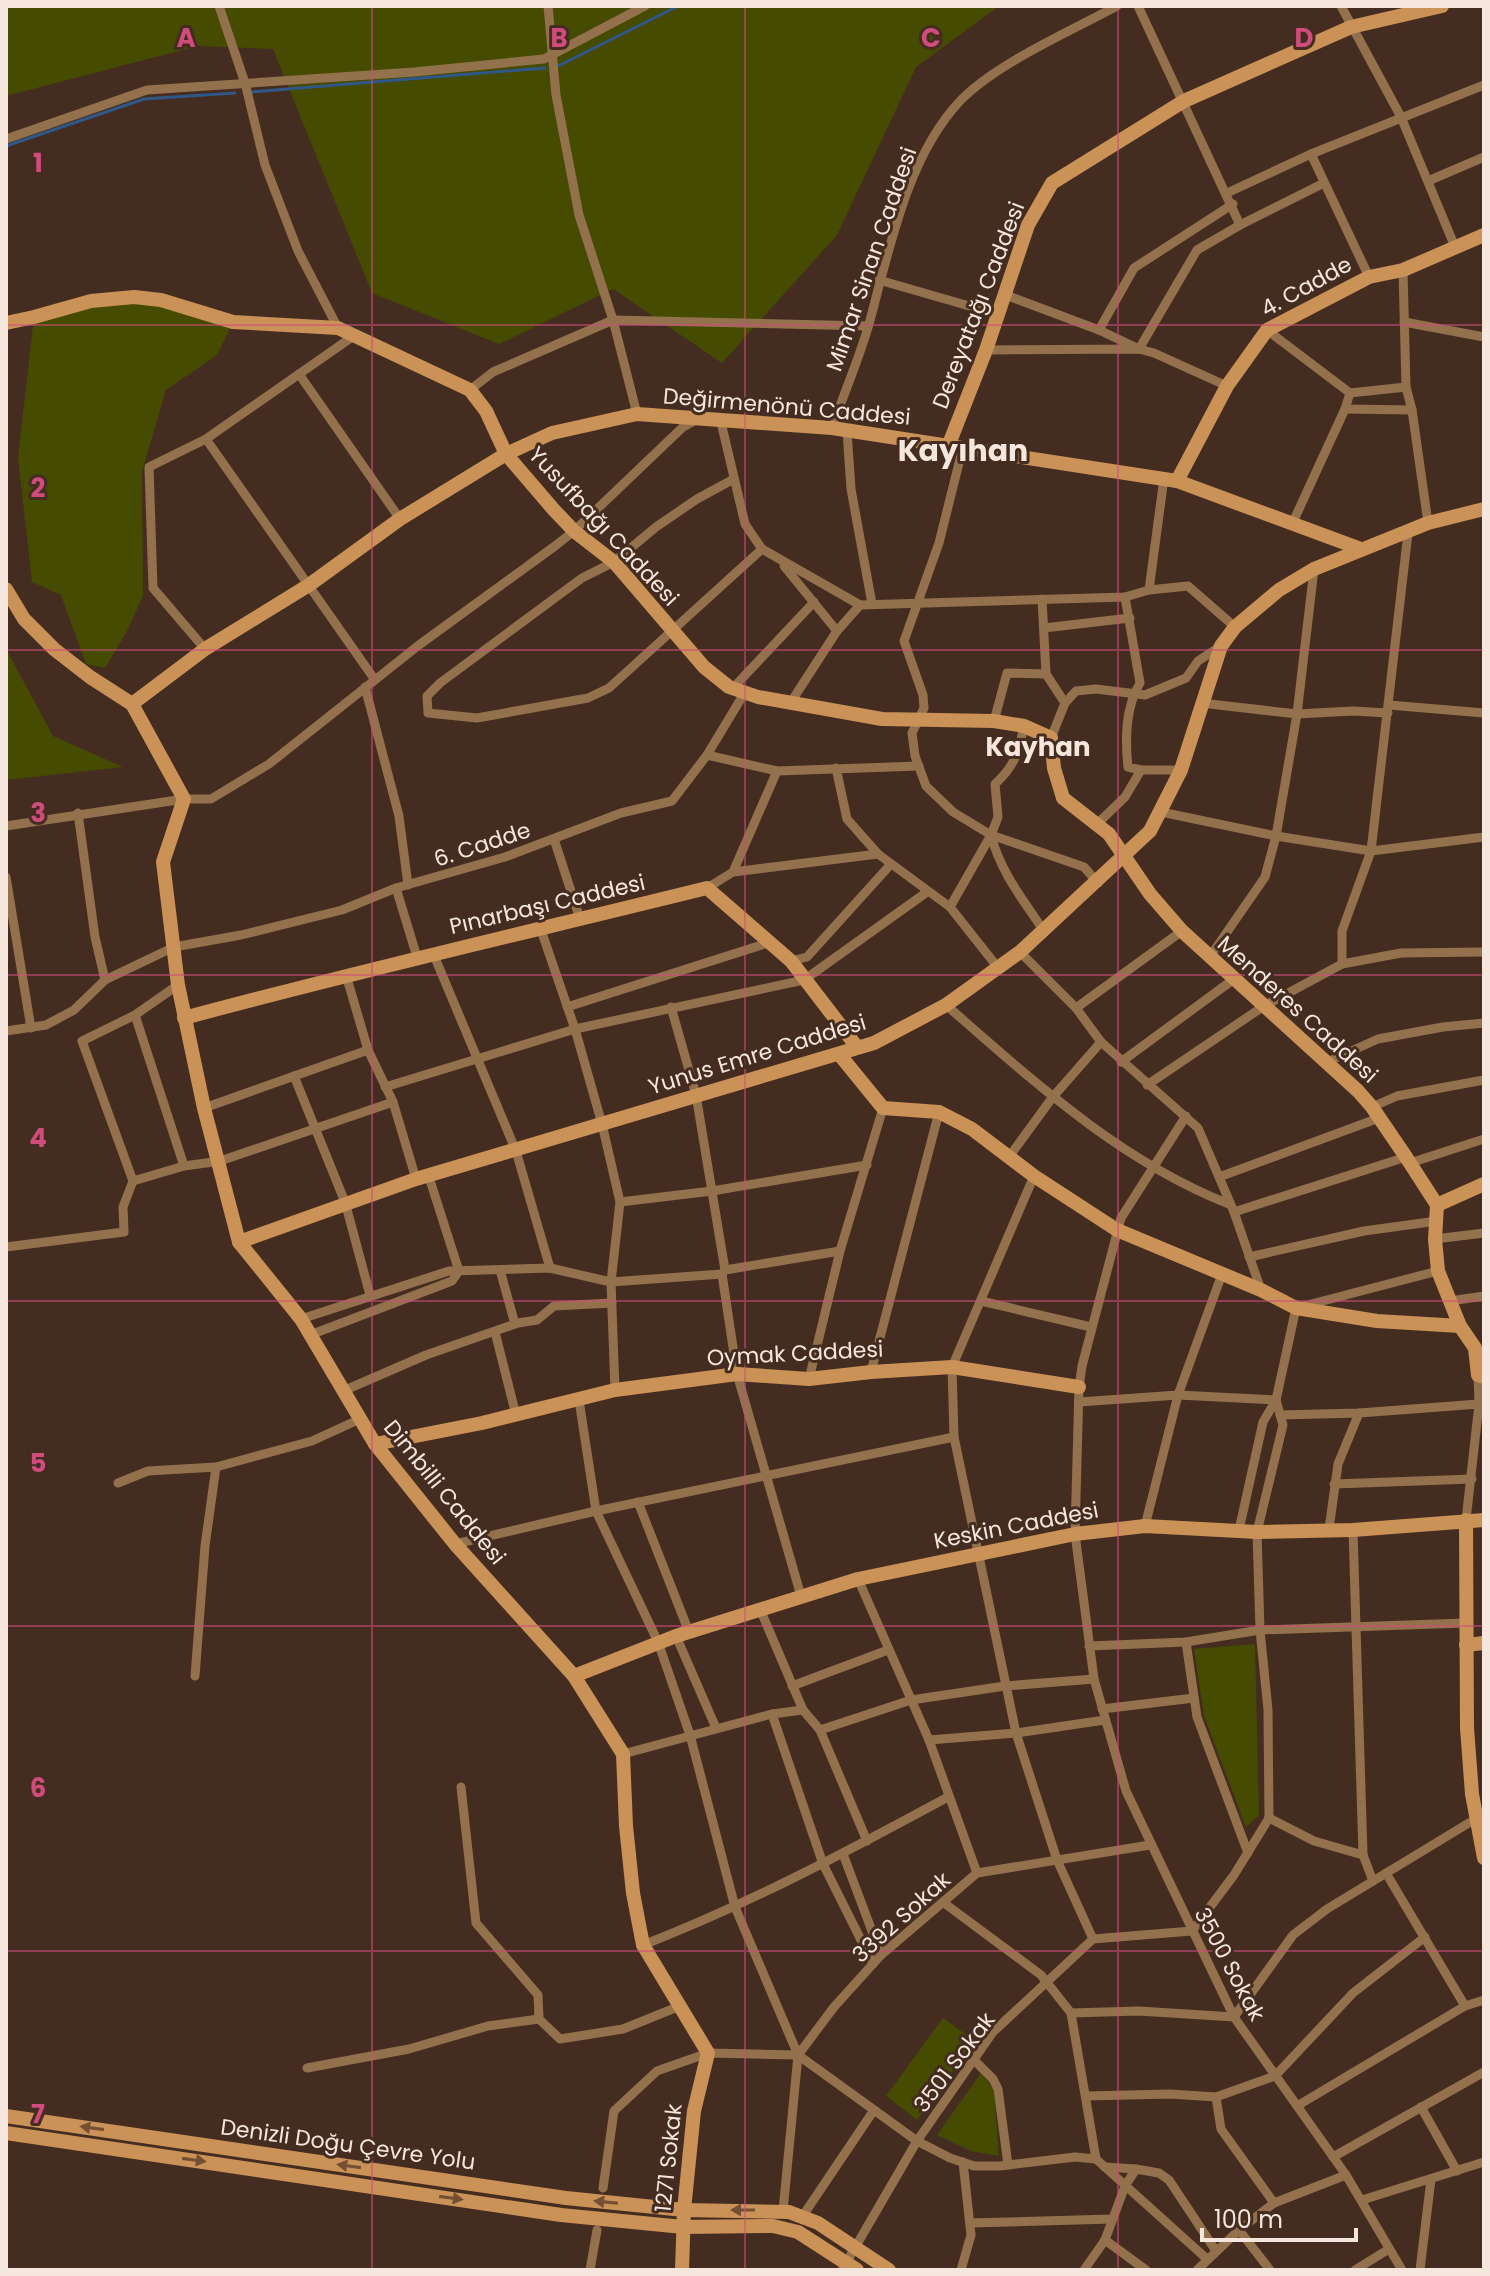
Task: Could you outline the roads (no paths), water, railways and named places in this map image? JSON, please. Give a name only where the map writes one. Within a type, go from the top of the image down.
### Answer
[{"type":"street","points":[[219,6],[245,83],[270,179],[298,251],[338,328]]},
{"type":"street","points":[[548,6],[556,95],[579,215],[613,320],[637,414]]},
{"type":"street","points":[[6,139],[147,90],[414,72],[553,56],[645,6]]},
{"type":"street","name":"Mimar Sinan Caddesi","points":[[832,428],[868,326],[879,280],[911,183],[932,138],[960,101],[990,75],[1117,6]]},
{"type":"street","points":[[1138,6],[1233,204],[1240,225]]},
{"type":"street","points":[[1341,6],[1401,117],[1455,247]]},
{"type":"street","name":"Dereyatağı Caddesi","points":[[956,446],[1028,225],[1052,183],[1184,101],[1351,27],[1442,6]]},
{"type":"street","points":[[1227,193],[1311,154],[1484,85]]},
{"type":"street","points":[[1311,154],[1369,277]]},
{"type":"street","points":[[1428,181],[1484,157]]},
{"type":"street","points":[[1139,349],[1197,250],[1324,183]]},
{"type":"street","points":[[1099,330],[1134,268],[1233,204]]},
{"type":"street","name":"4. Cadde","points":[[1171,479],[1227,386],[1267,330],[1369,277],[1403,270],[1484,235]]},
{"type":"street","points":[[1403,270],[1406,387],[1428,523]]},
{"type":"street","points":[[879,280],[997,314]]},
{"type":"street","points":[[1003,294],[1099,330],[1227,386]]},
{"type":"street","points":[[6,323],[91,301],[134,297],[161,300],[233,322],[338,328],[470,390],[493,372],[613,320],[868,326]]},
{"type":"street","points":[[1404,322],[1484,337]]},
{"type":"street","points":[[1267,330],[1350,393],[1406,387]]},
{"type":"street","points":[[205,649],[153,588],[149,467],[206,439],[355,335]]},
{"type":"street","points":[[986,350],[1139,349]]},
{"type":"street","points":[[299,374],[400,519]]},
{"type":"street","name":"Yusufbağı Caddesi","points":[[470,390],[486,411],[506,454],[574,531],[614,562],[704,667],[739,690],[882,719],[994,721],[1024,726],[1051,738]]},
{"type":"street","points":[[1293,522],[1350,393]]},
{"type":"street","points":[[1345,409],[1412,410]]},
{"type":"street","name":"Değirmenönü Caddesi","points":[[132,704],[205,649],[309,585],[400,519],[506,454],[552,433],[637,414],[832,428],[1171,479],[1361,549]]},
{"type":"street","points":[[6,826],[184,799],[211,799],[269,764],[365,687],[574,531],[683,427],[702,417]]},
{"type":"street","points":[[720,418],[732,480],[745,524],[762,549],[860,605],[1125,597],[1149,590],[1188,586],[1235,627]]},
{"type":"street","points":[[847,431],[851,489],[872,604]]},
{"type":"street","points":[[206,439],[375,680]]},
{"type":"street","points":[[956,446],[939,543],[904,641],[923,695],[924,708],[912,733],[919,766],[926,786],[953,812],[991,835],[1084,867],[1098,883]]},
{"type":"street","points":[[1149,590],[1171,479]]},
{"type":"street","points":[[732,480],[656,527],[614,562],[582,578],[440,683],[427,696],[428,713],[477,718],[588,698],[609,688],[762,549]]},
{"type":"street","name":"Yunus Emre Caddesi","points":[[239,1242],[345,1202],[874,1043],[946,1005],[1020,952],[1098,883],[1150,831],[1181,770],[1221,646],[1235,627],[1279,590],[1314,569],[1428,523],[1484,509]]},
{"type":"street","points":[[1342,964],[1342,931],[1371,851],[1408,533]]},
{"type":"street","points":[[780,560],[837,631]]},
{"type":"street","points":[[1209,958],[1265,877],[1276,836],[1297,714],[1314,569]]},
{"type":"street","points":[[6,589],[24,619],[54,649],[132,704],[184,799]]},
{"type":"street","points":[[1125,597],[1140,683],[1134,694],[1125,740],[1128,767],[1181,770]]},
{"type":"street","points":[[1042,599],[1046,674],[1065,703]]},
{"type":"street","name":"6. Cadde","points":[[6,1031],[46,1025],[74,1010],[105,980],[174,947],[241,935],[342,910],[396,888],[554,839],[621,813],[672,801],[707,755],[739,690],[814,602]]},
{"type":"street","points":[[791,702],[837,631],[860,605]]},
{"type":"street","points":[[1044,628],[1130,618]]},
{"type":"street","points":[[1124,857],[1109,834],[1063,798],[1054,768],[1051,738],[1065,703],[1076,691],[1086,690],[1145,695],[1186,678],[1198,661],[1221,646]]},
{"type":"street","points":[[994,721],[1007,673],[1046,674]]},
{"type":"street","points":[[365,687],[399,816],[408,885]]},
{"type":"street","points":[[1201,703],[1297,714],[1389,709],[1484,713]]},
{"type":"street","points":[[950,907],[991,835],[998,817],[995,784],[1005,775],[1019,752],[1024,726]]},
{"type":"street","points":[[707,755],[777,771],[919,766]]},
{"type":"street","points":[[836,768],[847,819],[878,854],[950,907],[999,969]]},
{"type":"street","points":[[1097,824],[1125,797],[1141,770]]},
{"type":"street","points":[[733,872],[777,771]]},
{"type":"street","name":"Dimbilli Caddesi","points":[[184,799],[163,862],[178,985],[204,1108],[239,1242],[301,1319],[375,1444],[455,1544],[574,1676],[623,1754],[633,1893],[643,1945],[708,2053]]},
{"type":"street","points":[[1161,812],[1276,836],[1371,851],[1484,837]]},
{"type":"street","points":[[78,813],[95,937],[105,980]]},
{"type":"street","points":[[991,835],[996,854],[1009,879],[1044,931]]},
{"type":"street","points":[[554,839],[580,919]]},
{"type":"street","points":[[857,1047],[791,961],[707,888],[733,872],[878,854]]},
{"type":"street","name":"Menderes Caddesi","points":[[1124,857],[1182,931],[1327,1062],[1376,1112],[1437,1205]]},
{"type":"street","points":[[791,961],[807,957],[891,864]]},
{"type":"street","points":[[6,877],[31,1028]]},
{"type":"street","points":[[396,888],[417,957]]},
{"type":"street","name":"Pınarbaşı Caddesi","points":[[184,1018],[433,953],[541,930],[707,888]]},
{"type":"street","points":[[385,1087],[575,1029],[804,980],[927,892]]},
{"type":"street","points":[[541,930],[575,1029],[620,1202],[611,1282],[615,1390]]},
{"type":"street","points":[[1076,1008],[1182,931]]},
{"type":"street","points":[[567,1007],[771,942]]},
{"type":"street","points":[[1020,952],[1076,1008],[1101,1042],[1121,1062],[1198,1128],[1232,1208],[1261,1290]]},
{"type":"street","points":[[1147,1085],[1264,1006],[1342,964],[1401,953],[1484,952]]},
{"type":"street","points":[[433,953],[516,1151],[550,1268]]},
{"type":"street","points":[[346,975],[368,1050],[393,1102],[459,1271]]},
{"type":"street","points":[[1121,1062],[1234,979]]},
{"type":"street","points":[[6,1247],[124,1232],[123,1207],[133,1181],[82,1041],[135,1015],[178,985]]},
{"type":"street","points":[[946,1005],[1052,1098],[1152,1169],[1232,1208],[1484,1139]]},
{"type":"street","points":[[671,1007],[696,1095],[737,1374],[801,1596]]},
{"type":"street","points":[[135,1015],[184,1166]]},
{"type":"street","points":[[1327,1062],[1378,1039],[1484,1023]]},
{"type":"street","points":[[1009,1157],[1052,1098],[1101,1042]]},
{"type":"street","points":[[204,1108],[368,1050]]},
{"type":"street","points":[[839,1054],[883,1108],[939,1112],[972,1129],[1034,1176],[1117,1230],[1261,1290],[1296,1308],[1377,1321],[1460,1326]]},
{"type":"street","points":[[294,1076],[345,1202],[370,1295]]},
{"type":"street","points":[[1219,1177],[1376,1112],[1397,1096],[1484,1080]]},
{"type":"street","points":[[133,1181],[184,1166],[220,1161],[393,1102]]},
{"type":"street","points":[[809,1379],[840,1251],[883,1108]]},
{"type":"street","points":[[871,1372],[939,1112]]},
{"type":"street","name":"3500 Sokak","points":[[1186,1116],[1127,1206],[1117,1230],[1091,1327],[1079,1387],[1075,1534],[1094,1679],[1126,1791],[1234,2017],[1346,2175],[1402,2270]]},
{"type":"street","points":[[620,1202],[712,1191],[867,1165]]},
{"type":"street","points":[[1034,1176],[952,1367],[954,1437],[1016,1733],[1057,1860],[1093,1939],[1192,1931],[1269,1818],[1268,1710],[1260,1630],[1257,1532],[1283,1425],[1276,1400]]},
{"type":"street","points":[[1484,1184],[1437,1205],[1435,1239],[1438,1271],[1460,1326],[1480,1348],[1479,1404],[1466,1520],[1465,1623],[1467,1728],[1484,1858]]},
{"type":"street","points":[[1249,1257],[1364,1231],[1437,1221]]},
{"type":"street","points":[[1435,1239],[1484,1233]]},
{"type":"street","points":[[301,1319],[449,1271],[550,1268],[611,1282],[723,1272],[840,1251]]},
{"type":"street","points":[[500,1270],[515,1324]]},
{"type":"street","points":[[310,1335],[452,1281],[459,1271]]},
{"type":"street","points":[[1296,1308],[1438,1271]]},
{"type":"street","points":[[1145,1526],[1178,1395],[1222,1274]]},
{"type":"street","points":[[1450,1301],[1484,1296]]},
{"type":"street","points":[[981,1301],[1091,1327]]},
{"type":"street","points":[[343,1391],[426,1355],[515,1324],[537,1320],[554,1306],[612,1303]]},
{"type":"street","points":[[1239,1530],[1263,1422],[1276,1400],[1296,1308]]},
{"type":"street","points":[[495,1332],[516,1415]]},
{"type":"street","name":"Oymak Caddesi","points":[[375,1444],[516,1415],[615,1390],[737,1374],[809,1379],[952,1367],[1079,1387]]},
{"type":"street","points":[[1079,1402],[1178,1395],[1276,1400]]},
{"type":"street","points":[[579,1400],[596,1511],[658,1642],[690,1735],[735,1907],[798,2055],[783,2211]]},
{"type":"street","points":[[1280,1415],[1479,1404]]},
{"type":"street","points":[[1329,1529],[1338,1464],[1359,1413]]},
{"type":"street","points":[[118,1483],[148,1471],[216,1467],[312,1441],[360,1419]]},
{"type":"street","points":[[455,1544],[596,1511],[954,1437]]},
{"type":"street","points":[[195,1676],[205,1546],[216,1467]]},
{"type":"street","points":[[1334,1484],[1472,1479]]},
{"type":"street","points":[[638,1502],[716,1728]]},
{"type":"street","name":"Keskin Caddesi","points":[[574,1676],[658,1642],[858,1579],[1075,1534],[1145,1526],[1257,1532],[1353,1530],[1484,1520]]},
{"type":"street","points":[[1353,1530],[1363,1855],[1373,1881]]},
{"type":"street","points":[[858,1579],[929,1740],[977,1873]]},
{"type":"street","points":[[760,1609],[803,1710],[820,1730],[867,1841]]},
{"type":"street","points":[[1089,1646],[1186,1642],[1260,1630],[1465,1623]]},
{"type":"street","points":[[1186,1642],[1197,1717],[1248,1853]]},
{"type":"street","points":[[1466,1645],[1484,1643]]},
{"type":"street","points":[[792,1686],[888,1650]]},
{"type":"street","points":[[820,1730],[911,1700],[1005,1686],[1094,1679]]},
{"type":"street","points":[[929,1740],[1016,1733],[1194,1698]]},
{"type":"street","points":[[623,1754],[772,1714],[803,1710]]},
{"type":"street","points":[[772,1714],[823,1864],[873,1964]]},
{"type":"street","points":[[461,1787],[476,1923],[538,1995],[539,2019],[560,2039],[623,2029],[680,2006]]},
{"type":"street","points":[[643,1945],[735,1907],[843,1854],[948,1797]]},
{"type":"street","points":[[1269,1818],[1314,1841],[1363,1855]]},
{"type":"street","points":[[1071,2013],[1139,2011],[1234,2017],[1293,1935],[1327,1909],[1477,1818]]},
{"type":"street","name":"3392 Sokak","points":[[798,2055],[834,2007],[881,1955],[977,1873],[1150,1845]]},
{"type":"street","points":[[843,1854],[881,1955]]},
{"type":"street","points":[[1386,1873],[1465,2006]]},
{"type":"street","points":[[944,1903],[1041,1975],[1071,2013],[1096,2159]]},
{"type":"street","points":[[1086,2096],[1170,2094],[1216,2097],[1275,2076],[1353,1993],[1425,1937]]},
{"type":"street","name":"3501 Sokak","points":[[848,2268],[854,2248],[917,2141],[993,2032],[1093,1939]]},
{"type":"street","points":[[1297,2106],[1465,2006],[1483,2003]]},
{"type":"street","points":[[307,2068],[409,2049],[488,2026],[539,2019]]},
{"type":"street","points":[[603,2188],[614,2111],[657,2071],[708,2053],[798,2055],[917,2141],[974,2166],[1075,2157],[1096,2159],[1207,2259]]},
{"type":"street","name":"1271 Sokak","points":[[682,2270],[684,2210],[694,2111],[708,2053]]},
{"type":"street","points":[[974,2060],[993,2079],[998,2089],[1008,2165]]},
{"type":"street","points":[[1333,2157],[1484,2072]]},
{"type":"street","points":[[1216,2097],[1221,2129],[1274,2203]]},
{"type":"street","points":[[1421,2107],[1457,2171]]},
{"type":"street","points":[[802,2217],[874,2110]]},
{"type":"street","name":"Denizli Doğu Çevre Yolu","points":[[6,2116],[566,2198],[684,2210],[783,2211],[818,2223],[889,2270]]},
{"type":"street","name":"Denizli Doğu Çevre Yolu","points":[[6,2133],[561,2215],[683,2227],[773,2226],[798,2232],[848,2268]]},
{"type":"street","points":[[961,2270],[971,2235],[963,2162]]},
{"type":"street","points":[[1362,2200],[1484,2162]]},
{"type":"street","points":[[1105,2167],[1159,2173],[1169,2180],[1216,2251]]},
{"type":"street","points":[[1084,2270],[1105,2240],[1125,2186],[1136,2169]]},
{"type":"street","points":[[1197,2270],[1239,2230],[1274,2203],[1346,2175]]},
{"type":"street","points":[[1420,2270],[1431,2179]]},
{"type":"street","points":[[970,2223],[1112,2219]]},
{"type":"street","points":[[590,2270],[597,2230]]},
{"type":"street","points":[[1239,2230],[1270,2270]]},
{"type":"street","points":[[1105,2240],[1146,2270]]},
{"type":"street","points":[[1355,2270],[1389,2249]]},
{"type":"waterway","points":[[558,66],[678,6]]},
{"type":"waterway","points":[[252,92],[545,68]]},
{"type":"waterway","points":[[6,146],[144,99],[235,93]]},
{"type":"district","name":"Kayıhan","points":[[963,451]]},
{"type":"district","name":"Kayhan","points":[[1038,747]]}]
